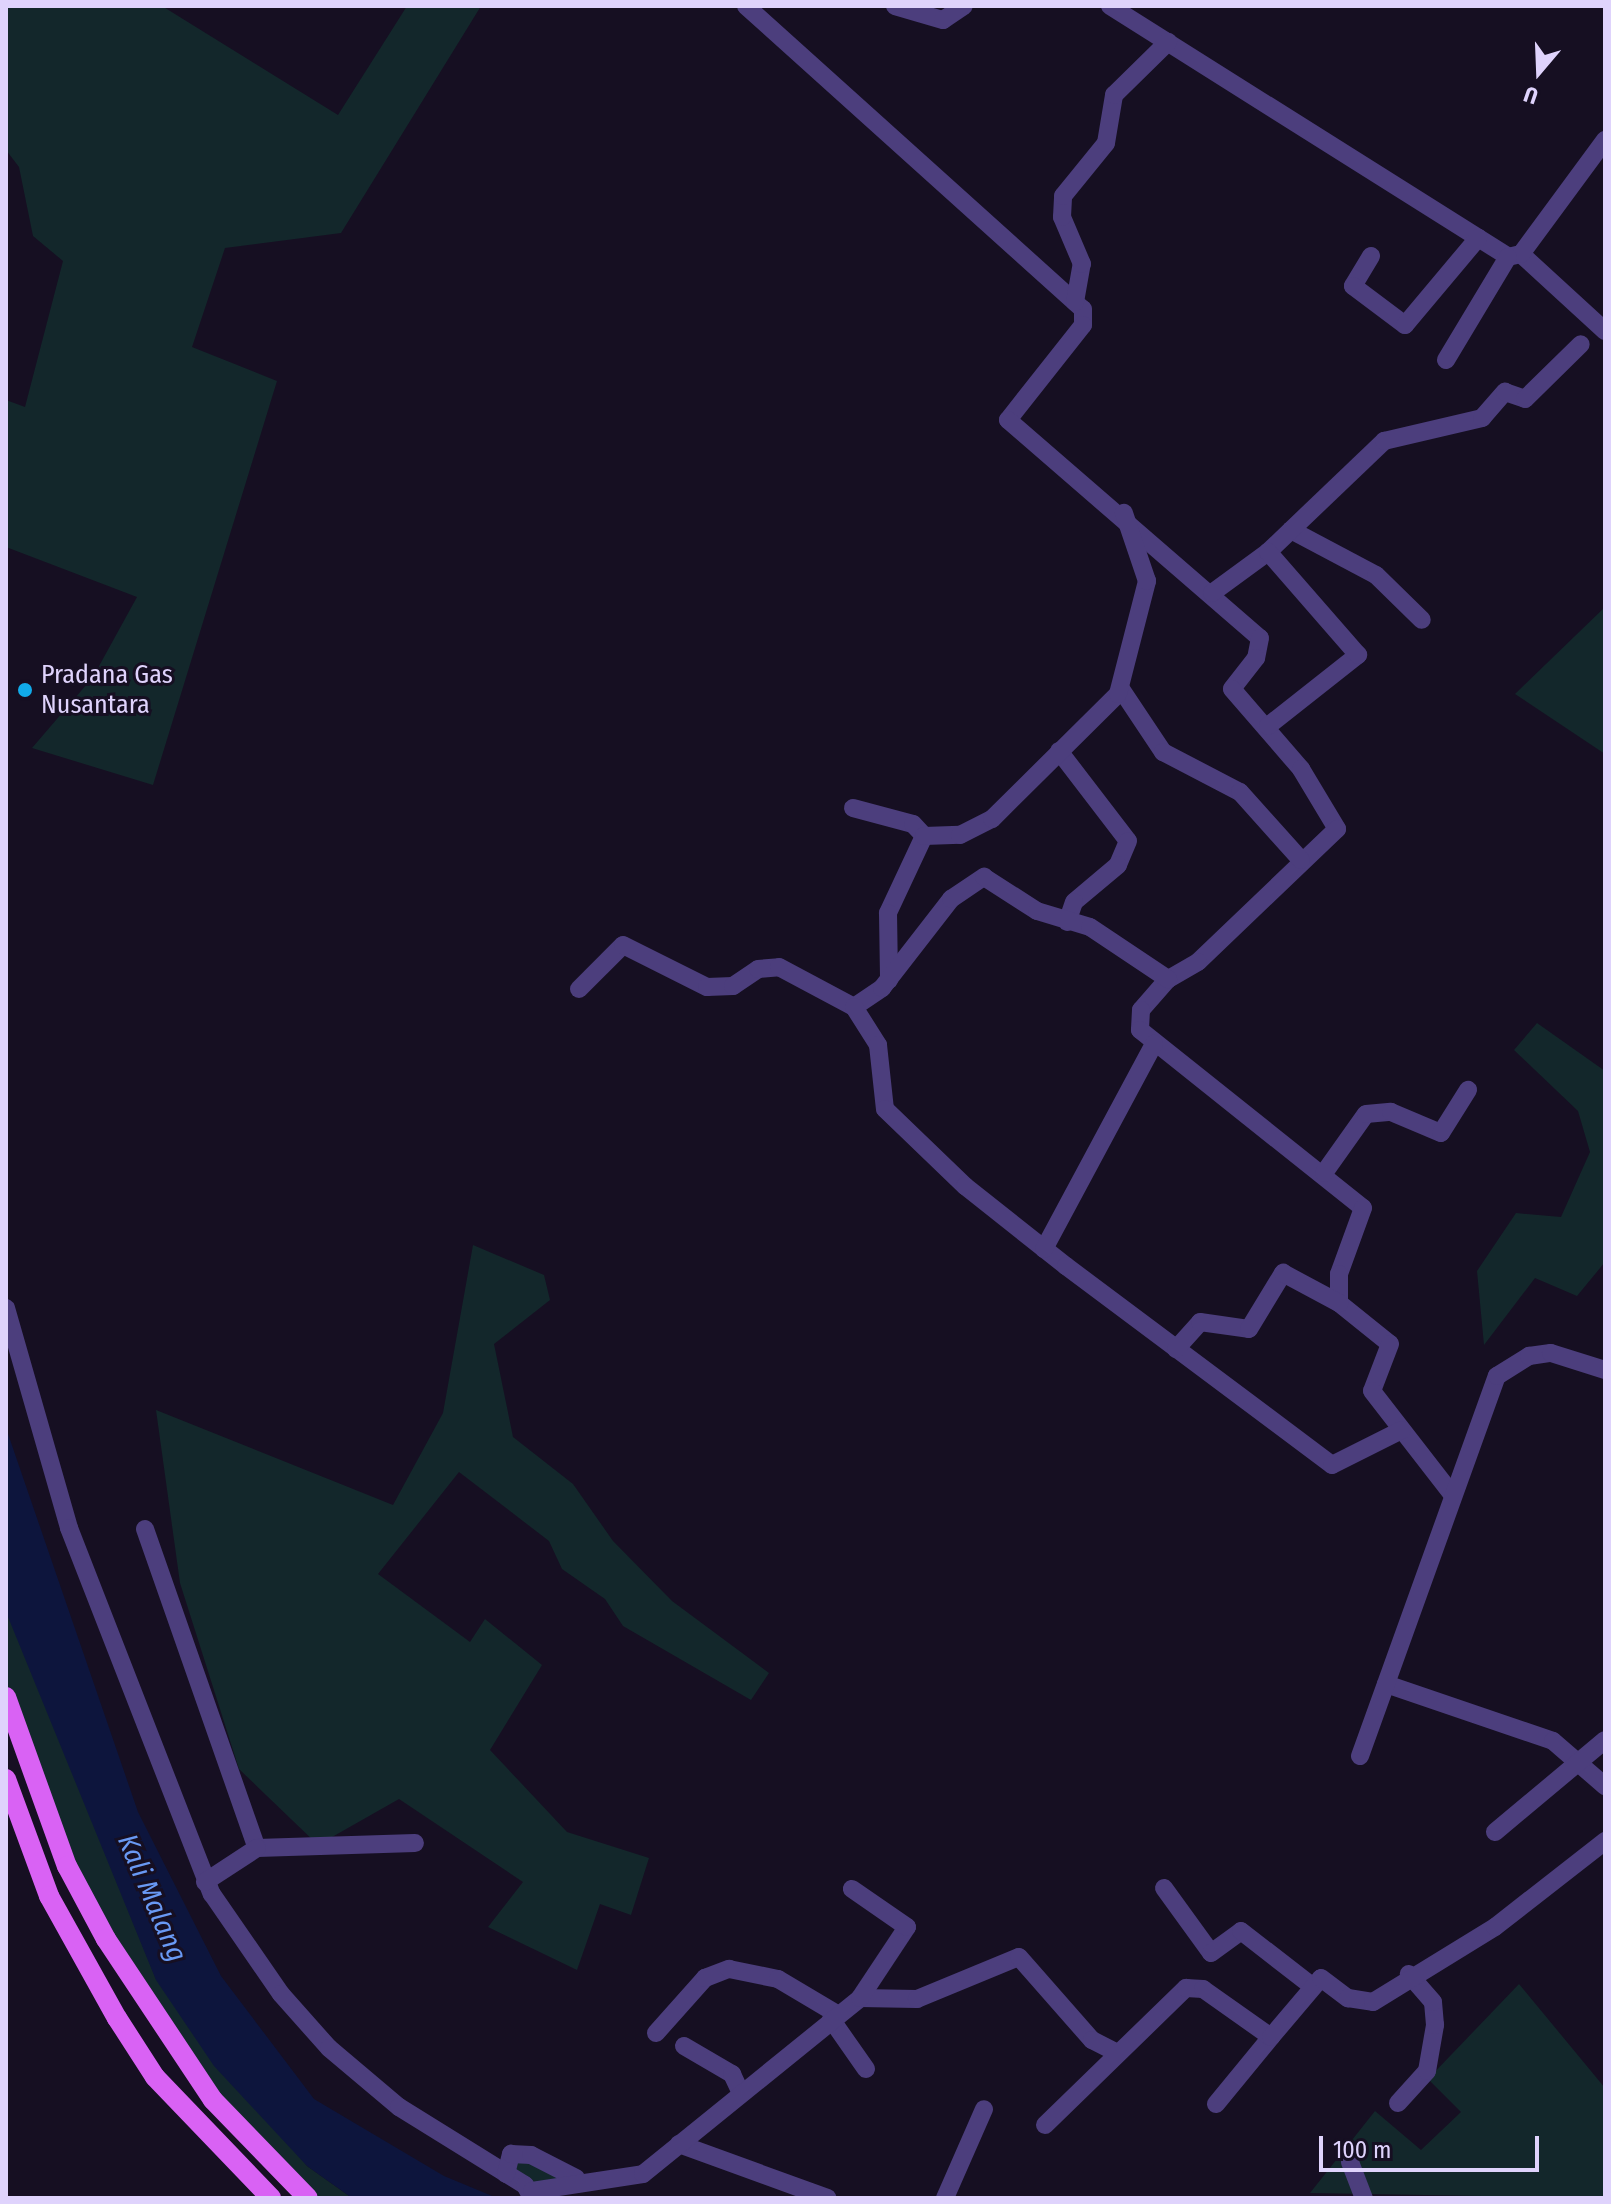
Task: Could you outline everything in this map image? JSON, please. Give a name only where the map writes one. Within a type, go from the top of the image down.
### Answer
[{"type":"main road","points":[[6,1697],[81,1893],[177,2052],[247,2141],[308,2198]]},
{"type":"main road","points":[[6,1779],[54,1905],[155,2077],[271,2198]]},
{"type":"main road","points":[[54,1905],[81,1893]]},
{"type":"street","points":[[895,6],[943,20],[964,6]]},
{"type":"street","points":[[1110,6],[1478,238],[1514,255],[1605,331]]},
{"type":"street","points":[[757,9],[1086,315],[1083,325],[1008,420],[1124,513],[1260,638],[1256,658],[1232,689],[1268,726],[1338,821],[1335,832],[1301,860],[1198,962],[1168,979],[1141,1010],[1140,1030],[1154,1044],[1324,1173],[1363,1208],[1339,1274],[1339,1303]]},
{"type":"street","points":[[1075,302],[1082,264],[1062,217],[1063,196],[1106,143],[1113,97],[1168,42]]},
{"type":"street","points":[[1446,360],[1514,255],[1605,140]]},
{"type":"street","points":[[1371,256],[1353,286],[1405,325],[1478,238]]},
{"type":"street","points":[[1212,593],[1268,552],[1384,441],[1482,418],[1505,392],[1525,399],[1581,344]]},
{"type":"street","points":[[853,808],[913,824],[924,836],[960,835],[984,824],[1121,689],[1147,581],[1124,513]]},
{"type":"street","points":[[1291,530],[1376,575],[1422,620]]},
{"type":"street","points":[[1268,552],[1358,655],[1268,726]]},
{"type":"street","points":[[1121,689],[1163,752],[1240,792],[1301,860]]},
{"type":"street","points":[[1059,751],[1128,841],[1118,865],[1074,902],[1067,922]]},
{"type":"street","points":[[889,980],[888,913],[924,836]]},
{"type":"street","points":[[854,1007],[889,980],[951,899],[984,877],[1067,922],[1090,927],[1168,979]]},
{"type":"street","points":[[579,989],[623,945],[707,987],[733,986],[758,969],[779,967],[854,1007],[878,1045],[885,1109],[1044,1249],[1332,1465],[1402,1430]]},
{"type":"street","points":[[1044,1249],[1154,1044]]},
{"type":"street","points":[[1324,1173],[1366,1114],[1384,1110],[1441,1133],[1468,1090]]},
{"type":"street","points":[[1176,1349],[1200,1322],[1249,1329],[1283,1273],[1339,1303],[1390,1344],[1372,1391],[1452,1494]]},
{"type":"street","points":[[6,1308],[69,1528],[205,1882],[264,1972],[329,2048],[399,2107],[506,2174],[532,2194],[576,2178],[643,2174],[860,1998],[907,1927],[852,1889]]},
{"type":"street","points":[[1360,1756],[1488,1392],[1513,1363],[1551,1353],[1605,1370]]},
{"type":"street","points":[[145,1529],[257,1848]]},
{"type":"street","points":[[1386,1684],[1553,1741],[1582,1762],[1605,1786]]},
{"type":"street","points":[[1495,1832],[1605,1740]]},
{"type":"street","points":[[1216,2104],[1312,1986],[1327,1979],[1364,2003],[1409,1974],[1472,1943],[1577,1870],[1605,1841]]},
{"type":"street","points":[[205,1882],[257,1848],[415,1843]]},
{"type":"street","points":[[1164,1888],[1211,1953],[1241,1931],[1312,1986]]},
{"type":"street","points":[[860,1998],[917,1999],[1019,1957],[1092,2040],[1117,2053]]},
{"type":"street","points":[[656,2033],[705,1978],[729,1969],[778,1979],[834,2016],[866,2069]]},
{"type":"street","points":[[1398,2103],[1427,2071],[1435,2025],[1433,2002],[1409,1974]]},
{"type":"street","points":[[1045,2125],[1171,1998],[1193,1986],[1271,2037]]},
{"type":"street","points":[[684,2046],[732,2074],[741,2093]]},
{"type":"street","points":[[945,2198],[962,2175],[984,2109]]},
{"type":"street","points":[[679,2144],[827,2198]]},
{"type":"street","points":[[506,2174],[511,2154],[531,2155],[576,2178]]},
{"type":"street","points":[[1350,2162],[1364,2198]]},
{"type":"green space","points":[[6,6],[162,6],[338,115],[407,6],[481,6],[341,233],[225,248],[192,347],[277,381],[153,785],[32,748],[93,677],[137,597],[6,547],[6,400],[25,407],[63,261],[33,236],[19,167],[6,150]]},
{"type":"green space","points":[[1605,607],[1605,754],[1515,694]]},
{"type":"green space","points":[[1537,1023],[1605,1071],[1605,1262],[1577,1296],[1535,1278],[1484,1345],[1477,1271],[1516,1213],[1561,1217],[1590,1152],[1578,1111],[1514,1050]]},
{"type":"green space","points":[[473,1245],[544,1275],[550,1300],[494,1344],[513,1437],[573,1484],[613,1541],[672,1601],[769,1673],[751,1700],[623,1626],[605,1599],[562,1569],[549,1541],[459,1472],[378,1574],[470,1642],[485,1619],[542,1665],[490,1750],[567,1832],[649,1858],[631,1915],[600,1904],[577,1970],[488,1927],[523,1882],[399,1799],[318,1845],[239,1769],[180,1583],[156,1410],[393,1505],[443,1413]]},
{"type":"green space","points":[[6,1608],[156,1979],[307,2166],[352,2198],[308,2198],[247,2141],[106,1939],[6,1696]]},
{"type":"green space","points":[[1519,1984],[1605,2088],[1605,2198],[1310,2193],[1375,2111],[1421,2150],[1461,2112],[1428,2079]]},
{"type":"green space","points":[[511,2154],[576,2178],[532,2191],[506,2174]]},
{"type":"water","name":"Kali Malang","points":[[6,1428],[138,1812],[221,1976],[314,2099],[444,2176],[497,2198],[352,2198],[307,2166],[214,2066],[156,1980],[6,1612]]},
{"type":"place","name":"Pradana Gas Nusantara","points":[[25,690]]}]
